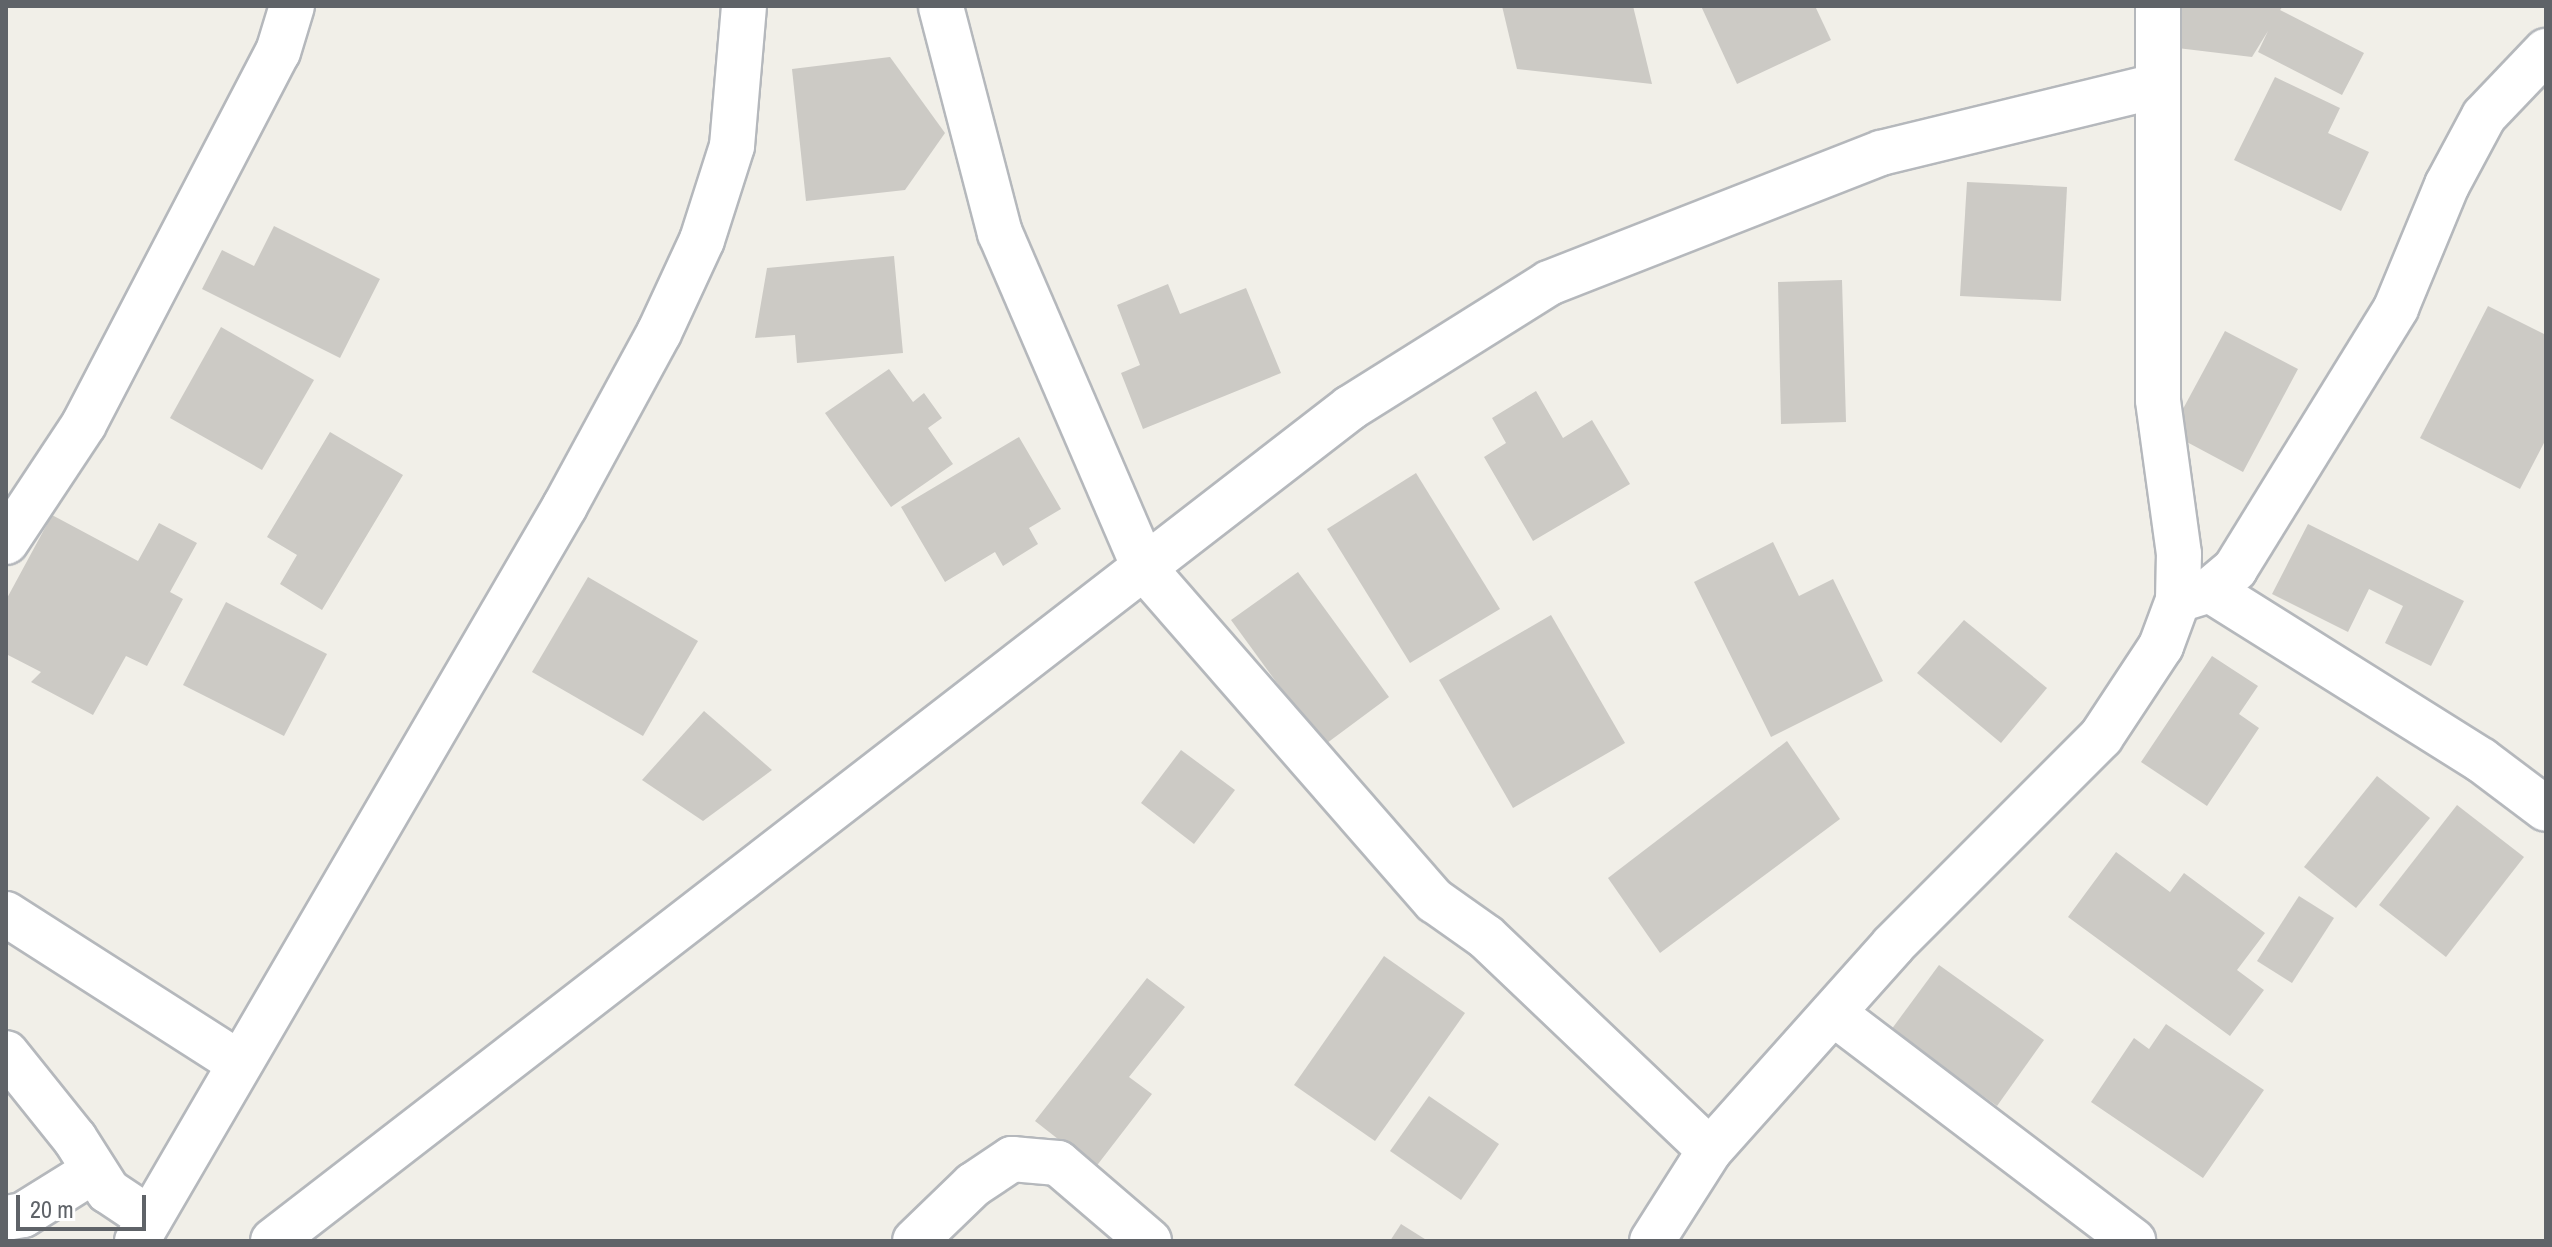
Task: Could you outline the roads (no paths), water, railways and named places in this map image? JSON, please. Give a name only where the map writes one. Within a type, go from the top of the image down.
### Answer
[{"type":"street","points":[[6,542],[84,424],[278,52],[292,6]]},
{"type":"street","points":[[6,1053],[75,1139],[92,1172],[143,1230],[565,506],[659,333],[702,240],[732,146],[744,6]]},
{"type":"street","points":[[2158,6],[2158,400],[2179,554],[2194,595],[2481,760],[2546,809]]},
{"type":"street","points":[[941,7],[1000,233],[1144,568],[1435,901],[1486,937],[1710,1150]]},
{"type":"street","points":[[1652,1241],[1710,1150],[1833,1013],[2101,737],[2194,595],[2235,569],[2396,308],[2447,185],[2484,116],[2546,51]]},
{"type":"street","points":[[273,1241],[1350,408],[1549,283],[1881,153],[2156,86]]},
{"type":"street","points":[[6,914],[239,1063]]},
{"type":"street","points":[[1833,1013],[2133,1241]]},
{"type":"street","points":[[915,1241],[973,1185],[1012,1159],[1058,1163],[1149,1241]]},
{"type":"street","points":[[6,1218],[23,1215],[92,1172]]}]
